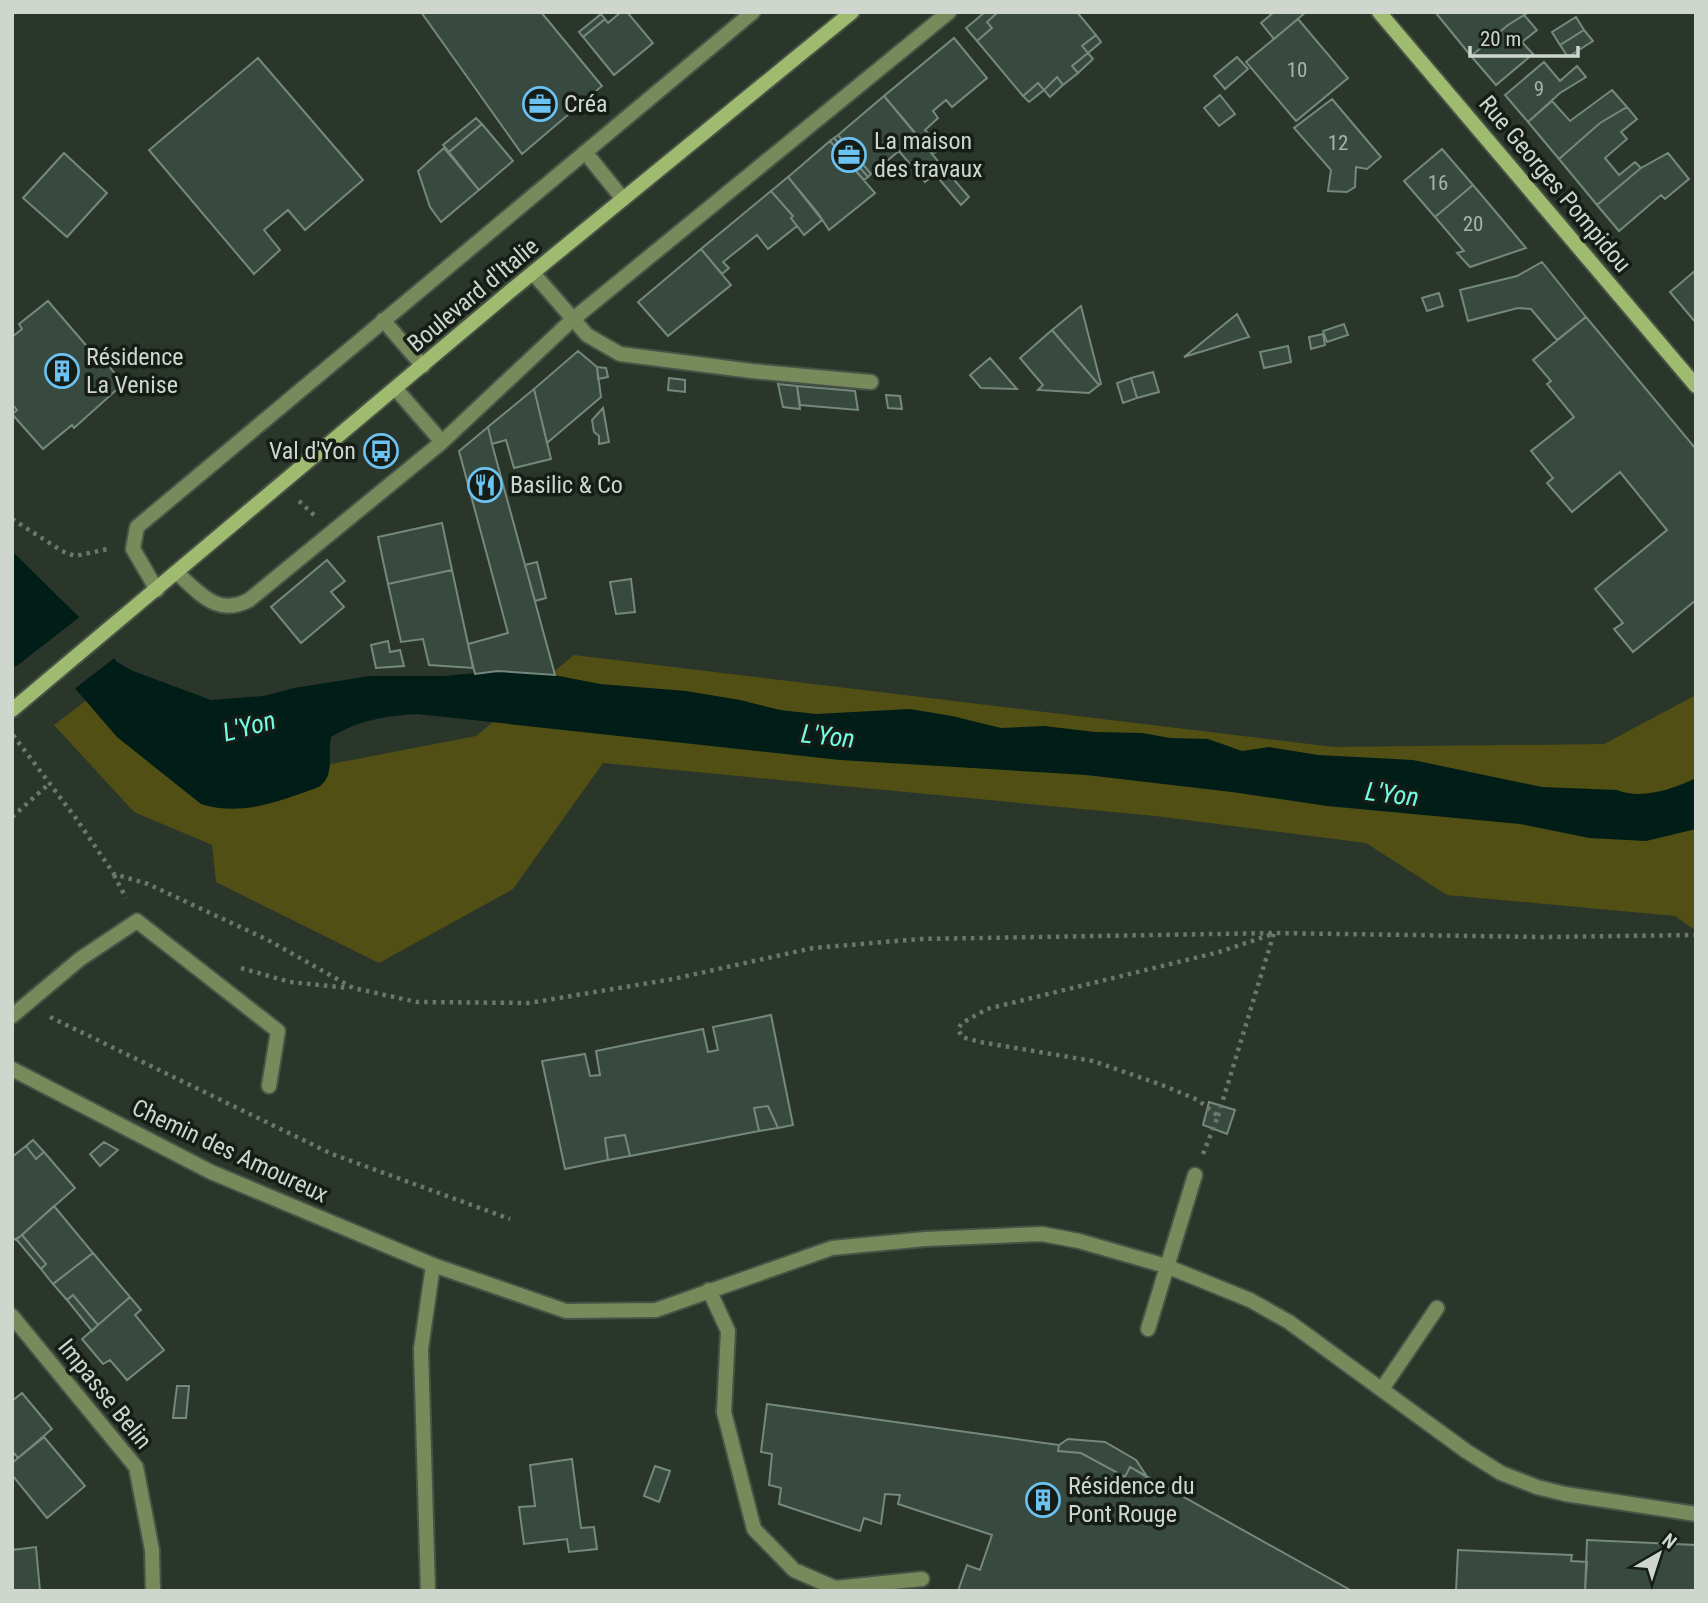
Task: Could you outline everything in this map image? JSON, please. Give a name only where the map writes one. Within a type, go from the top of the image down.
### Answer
[{"type":"main road","name":"Boulevard d'Italie","points":[[12,710],[533,273],[852,12]]},
{"type":"main road","name":"Rue Georges Pompidou","points":[[1379,12],[1696,386]]},
{"type":"street","points":[[157,590],[133,549],[137,527],[752,12]]},
{"type":"street","points":[[177,573],[218,606],[230,607],[249,600],[442,442],[572,320],[949,12]]},
{"type":"street","points":[[585,152],[623,199]]},
{"type":"street","points":[[533,273],[587,335],[620,354],[752,371],[871,382]]},
{"type":"street","points":[[383,320],[423,366]]},
{"type":"street","points":[[396,389],[442,442]]},
{"type":"street","points":[[12,1016],[80,959],[137,921],[278,1031],[269,1086]]},
{"type":"street","name":"Chemin des Amoureux","points":[[12,1069],[211,1172],[433,1265],[566,1311],[656,1310],[832,1248],[925,1238],[1042,1234],[1079,1241],[1166,1266],[1250,1300],[1289,1322],[1466,1451],[1501,1473],[1565,1494],[1696,1514]]},
{"type":"street","points":[[1148,1329],[1195,1175]]},
{"type":"street","points":[[428,1591],[421,1349],[433,1265]]},
{"type":"street","points":[[709,1290],[728,1331],[724,1412],[754,1529],[794,1570],[835,1588],[922,1579]]},
{"type":"street","points":[[1382,1389],[1437,1308]]},
{"type":"street","name":"Impasse Belin","points":[[12,1317],[136,1467],[152,1550],[153,1591]]},
{"type":"path","points":[[12,519],[62,551],[75,556],[113,549],[133,549]]},
{"type":"path","points":[[12,734],[114,874],[148,884],[268,940],[353,988]]},
{"type":"path","points":[[12,817],[50,783]]},
{"type":"path","points":[[1218,1116],[1198,1100],[1093,1061],[980,1042],[962,1037],[958,1029],[962,1023],[987,1009],[1219,953],[1274,933]]},
{"type":"path","points":[[1195,1175],[1218,1116],[1274,933]]},
{"type":"path","points":[[238,967],[290,982],[353,988],[417,1002],[529,1003],[673,979],[813,948],[920,939],[1274,933],[1542,937],[1696,935]]},
{"type":"path","points":[[27,1005],[332,1154],[510,1219]]},
{"type":"shaded area","points":[[574,655],[1334,747],[1604,744],[1696,695],[1696,931],[1675,916],[1447,895],[1366,843],[1155,816],[603,763],[513,889],[379,963],[216,882],[212,845],[134,812],[54,725],[96,693],[274,775],[476,736]]},
{"type":"water","name":"L'Yon","points":[[12,551],[84,622],[117,662],[133,671],[211,700],[264,696],[294,688],[370,676],[444,676],[498,671],[554,675],[600,684],[686,691],[780,710],[816,714],[910,709],[1001,728],[1044,726],[1095,732],[1142,733],[1170,738],[1208,739],[1242,751],[1269,747],[1318,755],[1413,760],[1542,787],[1617,790],[1636,794],[1668,789],[1696,778],[1696,829],[1646,841],[1589,838],[1520,824],[1327,806],[1086,775],[840,760],[417,714],[372,720],[331,737],[329,770],[319,787],[261,806],[216,808],[201,804],[117,737],[40,648],[12,667]]},
{"type":"pier","points":[[82,615],[117,656],[73,690],[40,653],[19,669],[17,666]]},
{"type":"building","points":[[421,12],[541,12],[602,86],[522,154]]},
{"type":"building","points":[[621,12],[627,12],[653,43],[614,75],[583,37],[605,19],[608,23]]},
{"type":"building","points":[[985,12],[998,12],[987,22],[992,28],[977,41],[966,28]]},
{"type":"building","points":[[998,12],[1077,12],[1096,35],[1082,46],[1088,53],[1072,66],[1078,73],[1063,85],[1057,77],[1044,90],[1038,83],[1023,96],[977,41],[992,28],[987,22]]},
{"type":"building","points":[[1274,12],[1306,12],[1274,39],[1261,23]]},
{"type":"building","points":[[1435,12],[1529,12],[1508,25],[1471,56]]},
{"type":"building","points":[[601,14],[605,19],[583,37],[579,32]]},
{"type":"building","points":[[1524,15],[1537,30],[1522,42],[1533,54],[1496,85],[1471,56]]},
{"type":"building","points":[[1576,17],[1584,30],[1560,45],[1552,32]]},
{"type":"building","points":[[1298,19],[1348,78],[1296,121],[1246,62]]},
{"type":"building","points":[[1584,30],[1593,41],[1568,57],[1560,45]]},
{"type":"building","points":[[1096,35],[1101,42],[1088,53],[1082,46]]},
{"type":"building","points":[[954,38],[987,78],[952,107],[946,100],[933,111],[938,118],[925,130],[941,148],[933,154],[884,96]]},
{"type":"building","points":[[1088,53],[1093,59],[1078,73],[1072,66]]},
{"type":"building","points":[[1237,57],[1248,69],[1225,89],[1214,76]]},
{"type":"building","points":[[258,58],[363,180],[305,230],[288,210],[264,230],[280,250],[254,274],[149,150]]},
{"type":"building","points":[[1544,62],[1560,81],[1577,66],[1586,77],[1560,93],[1528,122],[1505,95]]},
{"type":"building","points":[[1057,77],[1063,85],[1050,97],[1044,90]]},
{"type":"building","points":[[1038,83],[1044,90],[1029,102],[1023,96]]},
{"type":"building","points":[[1612,90],[1627,107],[1600,123],[1559,159],[1528,122],[1552,101],[1570,121]]},
{"type":"building","points":[[1220,95],[1235,114],[1219,126],[1204,108]]},
{"type":"building","points":[[884,96],[943,167],[925,182],[899,151],[871,174],[838,135]]},
{"type":"building","points":[[1332,99],[1381,157],[1367,169],[1356,167],[1355,187],[1347,192],[1328,191],[1331,170],[1294,128]]},
{"type":"building","points":[[1627,107],[1637,119],[1621,132],[1627,139],[1605,158],[1619,175],[1635,162],[1641,168],[1597,205],[1559,159],[1600,123]]},
{"type":"building","points":[[476,118],[482,124],[449,152],[443,145]]},
{"type":"building","points":[[482,124],[513,161],[479,190],[449,152]]},
{"type":"building","points":[[838,135],[871,174],[868,177],[834,138]]},
{"type":"building","points":[[834,138],[868,177],[864,180],[830,141]]},
{"type":"building","points":[[830,141],[875,193],[829,230],[788,177]]},
{"type":"building","points":[[444,148],[479,190],[441,222],[430,207],[418,171]]},
{"type":"building","points":[[1442,149],[1473,185],[1435,217],[1404,181]]},
{"type":"building","points":[[64,153],[107,193],[67,237],[23,198]]},
{"type":"building","points":[[1668,153],[1689,179],[1665,199],[1661,195],[1619,231],[1597,205],[1641,168]]},
{"type":"building","points":[[943,167],[969,197],[961,205],[935,174]]},
{"type":"building","points":[[788,177],[822,220],[804,235],[791,218],[793,216],[771,191]]},
{"type":"building","points":[[1473,185],[1526,248],[1470,267],[1457,253],[1464,251],[1435,217]]},
{"type":"building","points":[[771,191],[793,216],[791,218],[797,226],[768,249],[757,235],[723,262],[729,268],[722,274],[701,249]]},
{"type":"building","points":[[701,249],[731,285],[668,336],[638,302]]},
{"type":"building","points":[[1542,262],[1586,317],[1557,340],[1531,309],[1518,308],[1468,321],[1460,290],[1517,276]]},
{"type":"building","points":[[1696,270],[1696,323],[1670,292]]},
{"type":"building","points":[[1439,293],[1443,306],[1427,311],[1422,298]]},
{"type":"building","name":"Résidence La Venise","points":[[48,301],[97,358],[101,356],[123,384],[74,428],[72,425],[43,449],[12,414],[17,410],[12,404],[12,337],[22,329],[19,324]]},
{"type":"building","points":[[1081,306],[1101,384],[1099,385],[1052,330]]},
{"type":"building","points":[[1237,314],[1249,337],[1184,357]]},
{"type":"building","points":[[1586,317],[1696,449],[1696,600],[1633,652],[1614,629],[1623,623],[1595,589],[1667,530],[1620,472],[1572,512],[1547,483],[1553,478],[1531,451],[1574,417],[1547,384],[1551,381],[1533,360]]},
{"type":"building","points":[[1344,324],[1348,335],[1327,342],[1323,331]]},
{"type":"building","points":[[1052,330],[1099,385],[1089,393],[1038,390],[1043,385],[1020,358]]},
{"type":"building","points":[[1323,334],[1325,345],[1311,349],[1309,337]]},
{"type":"building","points":[[1288,346],[1291,362],[1264,368],[1260,352]]},
{"type":"building","points":[[578,351],[597,367],[601,397],[547,443],[534,389]]},
{"type":"building","points":[[990,358],[1017,389],[981,388],[970,375]]},
{"type":"building","points":[[597,367],[606,368],[608,377],[598,379]]},
{"type":"building","points":[[1153,372],[1159,392],[1137,398],[1131,378]]},
{"type":"building","points":[[669,378],[685,380],[685,392],[668,390]]},
{"type":"building","points":[[1131,378],[1137,398],[1123,403],[1117,383]]},
{"type":"building","points":[[778,384],[797,386],[800,409],[783,407]]},
{"type":"building","points":[[797,386],[855,391],[858,410],[800,405]]},
{"type":"building","points":[[534,389],[551,459],[514,468],[506,440],[492,444],[488,427]]},
{"type":"building","points":[[886,395],[900,396],[902,409],[888,408]]},
{"type":"building","points":[[603,408],[609,442],[599,444],[599,436],[594,432],[592,420]]},
{"type":"building","points":[[488,427],[555,675],[498,671],[475,674],[468,644],[508,633],[459,451]]},
{"type":"building","points":[[442,523],[452,570],[388,584],[378,537]]},
{"type":"building","points":[[327,560],[345,581],[331,592],[344,607],[301,643],[271,607]]},
{"type":"building","points":[[537,562],[546,598],[535,601],[525,565]]},
{"type":"building","points":[[452,570],[473,668],[429,665],[423,639],[401,642],[388,584]]},
{"type":"building","points":[[631,579],[635,612],[616,614],[610,582]]},
{"type":"building","points":[[388,641],[390,652],[400,650],[404,666],[376,668],[371,645]]},
{"type":"building","points":[[771,1015],[793,1125],[778,1128],[768,1106],[754,1108],[759,1131],[630,1156],[625,1135],[605,1138],[608,1160],[565,1169],[542,1061],[585,1054],[590,1076],[600,1075],[596,1051],[703,1029],[708,1052],[718,1050],[713,1027]]},
{"type":"building","points":[[1209,1102],[1235,1110],[1227,1134],[1203,1125]]},
{"type":"building","points":[[768,1106],[778,1128],[759,1131],[754,1108]]},
{"type":"building","points":[[625,1135],[630,1156],[608,1160],[605,1138]]},
{"type":"building","points":[[33,1140],[44,1152],[36,1159],[26,1146]]},
{"type":"building","points":[[104,1142],[118,1150],[100,1166],[90,1154]]},
{"type":"building","points":[[26,1146],[36,1159],[44,1152],[75,1188],[16,1240],[12,1237],[12,1157]]},
{"type":"building","points":[[54,1206],[93,1253],[53,1284],[41,1269],[46,1264],[22,1235]]},
{"type":"building","points":[[22,1235],[46,1264],[41,1269],[16,1239]]},
{"type":"building","points":[[93,1253],[130,1297],[98,1325],[73,1295],[67,1300],[53,1284]]},
{"type":"building","points":[[73,1295],[98,1325],[92,1331],[67,1300]]},
{"type":"building","points":[[130,1297],[141,1310],[135,1315],[164,1350],[127,1380],[110,1360],[103,1364],[82,1339]]},
{"type":"building","points":[[177,1386],[189,1386],[186,1418],[173,1418]]},
{"type":"building","points":[[22,1393],[52,1429],[18,1458],[12,1451],[12,1401]]},
{"type":"building","name":"Résidence du Pont Rouge","points":[[767,1404],[1059,1445],[1058,1451],[1081,1453],[1125,1477],[1130,1467],[1352,1591],[958,1591],[967,1565],[980,1570],[992,1535],[898,1504],[900,1495],[885,1494],[881,1524],[864,1518],[860,1531],[779,1504],[781,1488],[769,1485],[772,1454],[761,1452]]},
{"type":"building","points":[[44,1437],[85,1486],[47,1518],[12,1475],[12,1463]]},
{"type":"building","points":[[1068,1439],[1105,1442],[1136,1460],[1148,1478],[1130,1467],[1125,1477],[1081,1453],[1058,1451],[1059,1445]]},
{"type":"building","points":[[572,1459],[581,1528],[594,1527],[597,1549],[569,1552],[567,1539],[524,1544],[519,1507],[535,1506],[530,1465]]},
{"type":"building","points":[[655,1466],[670,1471],[659,1502],[644,1496]]},
{"type":"building","points":[[1587,1540],[1696,1545],[1696,1591],[1585,1591]]},
{"type":"building","points":[[36,1547],[40,1591],[12,1591],[12,1550]]},
{"type":"building","points":[[1458,1550],[1572,1555],[1571,1561],[1587,1562],[1585,1591],[1456,1591]]},
{"type":"place","name":"Créa","points":[[540,104]]},
{"type":"place","name":"La maison des travaux","points":[[849,155]]},
{"type":"place","name":"Résidence La Venise","points":[[62,371]]},
{"type":"place","name":"Val d'Yon","points":[[381,451]]},
{"type":"place","name":"Basilic & Co","points":[[485,485]]},
{"type":"place","name":"Résidence du Pont Rouge","points":[[1043,1500]]}]
